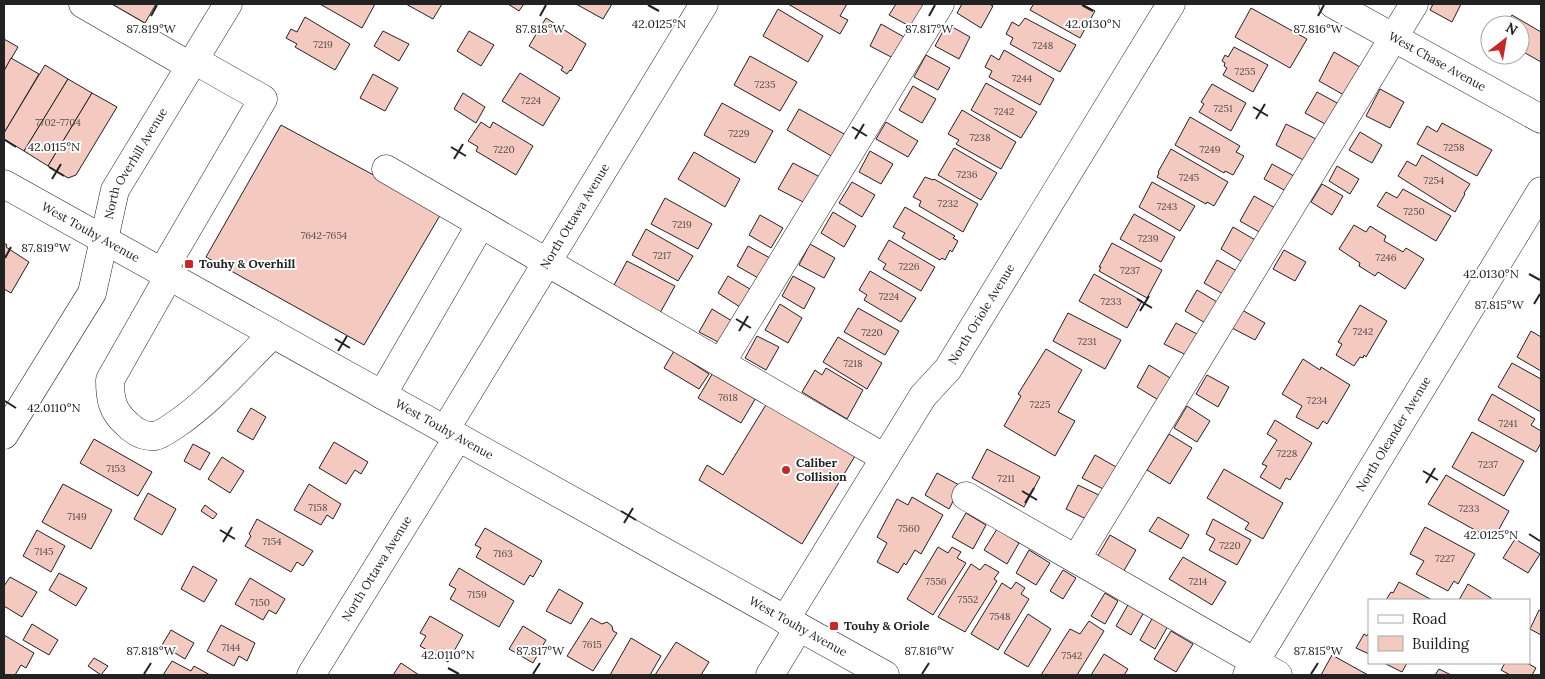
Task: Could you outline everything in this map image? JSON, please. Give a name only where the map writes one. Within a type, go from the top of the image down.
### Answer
[{"type":"street","points":[[83,4],[262,99],[165,274],[110,380],[110,396],[118,414],[138,433],[155,436],[194,411],[273,334]]},
{"type":"street","name":"North Overhill Avenue","points":[[4,435],[92,292],[115,190],[228,4]]},
{"type":"street","name":"North Ottawa Avenue","points":[[311,675],[547,262],[704,4]]},
{"type":"street","points":[[722,363],[940,4]]},
{"type":"street","name":"North Oriole Avenue","points":[[770,675],[792,624],[923,396],[948,369],[1171,4]]},
{"type":"street","name":"West Chase Avenue","points":[[1333,4],[1541,120]]},
{"type":"street","points":[[1076,559],[1414,4]]},
{"type":"street","points":[[386,169],[886,458]]},
{"type":"street","name":"West Touhy Avenue","points":[[4,184],[885,675]]},
{"type":"street","name":"North Oleander Avenue","points":[[1251,668],[1541,192]]},
{"type":"street","points":[[382,395],[481,224]]},
{"type":"street","points":[[966,496],[1076,559],[1251,668],[1278,675]]},
{"type":"building","points":[[112,4],[156,4],[145,23]]},
{"type":"building","points":[[320,4],[375,4],[362,28]]},
{"type":"building","points":[[406,4],[442,4],[433,19]]},
{"type":"building","points":[[508,4],[524,4],[519,11]]},
{"type":"building","points":[[576,4],[612,4],[603,19]]},
{"type":"building","points":[[788,4],[847,4],[840,16],[848,20],[840,34]]},
{"type":"building","points":[[896,4],[921,4],[925,6],[913,28],[889,15]]},
{"type":"building","points":[[962,4],[989,4],[993,6],[981,28],[957,13]]},
{"type":"building","points":[[1032,4],[1082,4],[1095,11],[1080,38],[1030,10]]},
{"type":"building","points":[[1433,4],[1461,4],[1452,22],[1430,10]]},
{"type":"building","points":[[1251,8],[1307,39],[1290,68],[1235,37]]},
{"type":"building","points":[[778,9],[823,36],[808,62],[763,36]]},
{"type":"building","points":[[305,17],[350,44],[335,70],[295,47],[297,44],[286,38],[291,29],[297,32]]},
{"type":"building","points":[[546,18],[586,44],[571,71],[567,74],[561,70],[563,67],[529,46]]},
{"type":"building","points":[[1025,18],[1076,45],[1060,72],[1010,44],[1013,38],[1006,34],[1012,22],[1019,26]]},
{"type":"building","points":[[881,24],[904,37],[893,58],[870,46]]},
{"type":"building","points":[[947,24],[970,37],[959,59],[935,46]]},
{"type":"building","points":[[1530,26],[1541,32],[1541,62],[1530,56]]},
{"type":"building","points":[[383,31],[409,44],[399,61],[374,46]]},
{"type":"building","points":[[469,31],[494,45],[481,66],[457,51]]},
{"type":"building","points":[[4,39],[18,47],[4,71]]},
{"type":"building","points":[[1234,47],[1268,65],[1253,92],[1223,75],[1227,68],[1222,61],[1225,55],[1228,57]]},
{"type":"building","points":[[1004,50],[1054,79],[1040,105],[989,77],[992,71],[985,67],[991,55],[999,60]]},
{"type":"building","points":[[1334,52],[1360,67],[1344,95],[1319,81]]},
{"type":"building","points":[[926,55],[950,68],[938,90],[914,77]]},
{"type":"building","points":[[750,56],[797,82],[780,111],[734,85]]},
{"type":"building","points":[[11,58],[39,74],[4,133],[4,71]]},
{"type":"building","points":[[45,65],[68,79],[24,151],[4,139],[4,133]]},
{"type":"building","points":[[520,73],[560,98],[543,126],[502,101]]},
{"type":"building","points":[[373,74],[398,88],[385,111],[360,98]]},
{"type":"building","points":[[68,79],[92,93],[48,166],[24,151]]},
{"type":"building","points":[[986,83],[1037,112],[1021,138],[971,110]]},
{"type":"building","points":[[1212,84],[1246,103],[1231,131],[1199,112],[1204,104],[1201,102]]},
{"type":"building","points":[[913,86],[936,99],[922,123],[899,110]]},
{"type":"building","points":[[1380,89],[1404,102],[1390,128],[1366,116]]},
{"type":"building","points":[[1317,92],[1339,104],[1327,125],[1305,113]]},
{"type":"building","points":[[92,93],[117,107],[76,175],[68,178],[48,166]]},
{"type":"building","points":[[463,93],[485,107],[476,123],[454,109]]},
{"type":"building","points":[[722,103],[773,131],[755,163],[704,135]]},
{"type":"building","points":[[799,109],[846,135],[833,157],[787,130]]},
{"type":"building","points":[[962,110],[1016,142],[1001,169],[956,144],[959,140],[948,134]]},
{"type":"building","points":[[1190,117],[1240,146],[1236,152],[1244,156],[1233,175],[1225,171],[1224,173],[1175,145]]},
{"type":"building","points":[[481,122],[490,128],[493,122],[533,146],[516,175],[476,151],[478,147],[468,141]]},
{"type":"building","points":[[886,122],[918,141],[908,157],[876,139]]},
{"type":"building","points":[[1442,123],[1492,150],[1477,176],[1417,144],[1427,126],[1437,132]]},
{"type":"building","points":[[1286,124],[1318,140],[1307,162],[1276,145]]},
{"type":"building","points":[[281,125],[442,212],[364,345],[206,257]]},
{"type":"building","points":[[1360,132],[1382,145],[1372,163],[1349,150]]},
{"type":"building","points":[[954,148],[997,173],[981,200],[938,175]]},
{"type":"building","points":[[1171,149],[1228,182],[1214,206],[1207,202],[1206,204],[1157,177]]},
{"type":"building","points":[[870,151],[893,164],[881,184],[859,172]]},
{"type":"building","points":[[694,152],[740,179],[725,207],[678,179]]},
{"type":"building","points":[[1422,155],[1470,184],[1455,212],[1398,176],[1407,161],[1416,166]]},
{"type":"building","points":[[793,163],[820,177],[805,203],[778,189]]},
{"type":"building","points":[[1272,164],[1294,176],[1286,191],[1264,179]]},
{"type":"building","points":[[1337,166],[1359,179],[1350,194],[1329,181]]},
{"type":"building","points":[[925,177],[934,179],[978,204],[963,232],[919,206],[921,201],[913,197]]},
{"type":"building","points":[[852,182],[875,195],[862,217],[839,203]]},
{"type":"building","points":[[1152,182],[1195,206],[1180,231],[1139,207]]},
{"type":"building","points":[[1322,184],[1343,196],[1332,215],[1311,202]]},
{"type":"building","points":[[1403,189],[1451,216],[1436,241],[1377,206],[1386,192],[1397,198]]},
{"type":"building","points":[[1254,196],[1275,208],[1261,233],[1240,221]]},
{"type":"building","points":[[665,198],[712,224],[698,249],[651,224]]},
{"type":"building","points":[[905,207],[955,236],[953,238],[958,241],[952,252],[950,250],[945,260],[942,258],[940,260],[902,238],[905,233],[893,227]]},
{"type":"building","points":[[833,212],[856,226],[844,247],[821,233]]},
{"type":"building","points":[[1134,214],[1175,237],[1161,262],[1120,239]]},
{"type":"building","points":[[760,215],[783,228],[771,248],[749,235]]},
{"type":"building","points":[[1354,225],[1366,232],[1370,226],[1386,236],[1384,241],[1403,252],[1406,248],[1424,259],[1405,289],[1378,272],[1375,276],[1359,266],[1360,263],[1339,249]]},
{"type":"building","points":[[1233,227],[1257,241],[1244,263],[1221,249]]},
{"type":"building","points":[[646,229],[693,256],[678,281],[632,255]]},
{"type":"building","points":[[889,240],[935,267],[921,291],[883,269],[886,264],[878,259]]},
{"type":"building","points":[[4,243],[7,245],[6,247],[29,262],[11,293],[4,289]]},
{"type":"building","points":[[1112,243],[1162,270],[1147,298],[1099,271],[1101,267],[1099,267]]},
{"type":"building","points":[[810,244],[835,258],[824,278],[799,265]]},
{"type":"building","points":[[748,246],[770,258],[760,279],[737,266]]},
{"type":"building","points":[[1284,250],[1306,262],[1295,281],[1273,269]]},
{"type":"building","points":[[1217,260],[1237,271],[1225,295],[1204,283]]},
{"type":"building","points":[[627,261],[675,286],[660,313],[613,287]]},
{"type":"building","points":[[870,271],[916,298],[901,322],[864,300],[867,295],[859,290]]},
{"type":"building","points":[[1094,274],[1142,301],[1127,328],[1079,301]]},
{"type":"building","points":[[728,276],[750,289],[740,307],[718,293]]},
{"type":"building","points":[[793,276],[815,288],[804,309],[782,296]]},
{"type":"building","points":[[1197,290],[1219,303],[1207,324],[1185,311]]},
{"type":"building","points":[[780,304],[802,318],[788,343],[765,330]]},
{"type":"building","points":[[1360,305],[1387,321],[1366,357],[1364,355],[1363,358],[1360,357],[1354,366],[1336,355],[1342,344],[1338,342]]},
{"type":"building","points":[[858,308],[899,331],[885,355],[844,332]]},
{"type":"building","points":[[712,309],[732,321],[720,343],[699,332]]},
{"type":"building","points":[[1242,310],[1265,323],[1255,340],[1232,328]]},
{"type":"building","points":[[1068,313],[1121,340],[1105,369],[1053,341]]},
{"type":"building","points":[[1176,323],[1199,335],[1188,356],[1164,344]]},
{"type":"building","points":[[1531,331],[1541,337],[1541,371],[1517,357]]},
{"type":"building","points":[[757,336],[779,347],[766,370],[745,358]]},
{"type":"building","points":[[838,337],[882,363],[867,389],[823,362]]},
{"type":"building","points":[[1046,349],[1082,370],[1058,412],[1075,421],[1055,456],[1004,426],[1021,396],[1018,394]]},
{"type":"building","points":[[674,351],[709,374],[699,389],[664,368]]},
{"type":"building","points":[[1303,359],[1320,370],[1321,367],[1350,385],[1327,424],[1323,421],[1318,429],[1296,417],[1302,406],[1282,394]]},
{"type":"building","points":[[1512,363],[1541,379],[1541,412],[1498,387]]},
{"type":"building","points":[[1149,365],[1172,379],[1160,401],[1137,387]]},
{"type":"building","points":[[826,368],[863,390],[847,419],[802,392],[815,370],[822,375]]},
{"type":"building","points":[[714,371],[757,396],[741,423],[698,398]]},
{"type":"building","points":[[1207,375],[1229,387],[1218,407],[1196,394]]},
{"type":"building","points":[[1492,394],[1535,419],[1531,425],[1541,431],[1541,443],[1536,452],[1478,420]]},
{"type":"building","name":"Caliber Collision","points":[[767,403],[855,456],[802,544],[699,480],[707,465],[723,475]]},
{"type":"building","points":[[1187,406],[1210,421],[1197,442],[1174,428]]},
{"type":"building","points":[[251,408],[266,417],[253,440],[237,431]]},
{"type":"building","points":[[1275,420],[1312,443],[1290,480],[1286,478],[1280,489],[1260,477],[1267,466],[1262,464],[1277,440],[1267,434]]},
{"type":"building","points":[[1472,432],[1524,461],[1504,496],[1452,467]]},
{"type":"building","points":[[1169,434],[1192,448],[1170,484],[1147,470]]},
{"type":"building","points":[[94,439],[152,472],[138,496],[80,463]]},
{"type":"building","points":[[334,442],[368,462],[361,474],[355,470],[346,484],[319,468]]},
{"type":"building","points":[[193,444],[210,453],[200,470],[184,461]]},
{"type":"building","points":[[987,449],[1040,477],[1024,507],[972,478]]},
{"type":"building","points":[[1095,455],[1118,468],[1105,490],[1082,478]]},
{"type":"building","points":[[222,457],[244,471],[230,493],[208,479]]},
{"type":"building","points":[[1224,469],[1283,503],[1263,539],[1245,529],[1249,523],[1207,498]]},
{"type":"building","points":[[937,473],[961,486],[949,509],[925,495]]},
{"type":"building","points":[[1446,475],[1509,511],[1493,540],[1428,504]]},
{"type":"building","points":[[63,484],[112,510],[91,549],[42,522]]},
{"type":"building","points":[[309,484],[341,504],[333,519],[327,515],[321,525],[294,510]]},
{"type":"building","points":[[1078,485],[1103,497],[1090,521],[1066,509]]},
{"type":"building","points":[[148,493],[176,509],[162,535],[134,519]]},
{"type":"building","points":[[912,497],[943,515],[921,554],[915,550],[906,565],[904,563],[898,573],[877,562],[887,543],[877,537],[897,499],[908,505]]},
{"type":"building","points":[[205,505],[217,514],[213,519],[201,511]]},
{"type":"building","points":[[966,513],[986,525],[973,549],[952,537]]},
{"type":"building","points":[[1158,517],[1189,535],[1181,549],[1149,531]]},
{"type":"building","points":[[257,519],[313,551],[303,566],[297,562],[291,572],[245,546]]},
{"type":"building","points":[[1213,519],[1251,540],[1237,565],[1209,550],[1215,539],[1206,534]]},
{"type":"building","points":[[1425,527],[1475,554],[1458,584],[1454,581],[1448,591],[1416,574],[1424,561],[1410,554]]},
{"type":"building","points":[[485,528],[542,561],[533,577],[530,575],[524,585],[476,557],[481,548],[475,545]]},
{"type":"building","points":[[997,529],[1019,543],[1007,564],[984,550]]},
{"type":"building","points":[[37,530],[65,546],[51,572],[23,556]]},
{"type":"building","points":[[1110,535],[1136,550],[1122,574],[1096,559]]},
{"type":"building","points":[[1515,539],[1540,554],[1528,573],[1503,558]]},
{"type":"building","points":[[938,547],[948,553],[952,547],[961,552],[957,558],[966,563],[933,615],[907,599]]},
{"type":"building","points":[[1029,550],[1050,563],[1036,585],[1016,573]]},
{"type":"building","points":[[1183,557],[1226,582],[1212,605],[1169,579]]},
{"type":"building","points":[[971,564],[980,570],[985,564],[999,572],[994,579],[997,581],[965,632],[938,617]]},
{"type":"building","points":[[193,566],[217,580],[204,602],[181,589]]},
{"type":"building","points":[[459,568],[514,601],[499,627],[450,599],[456,589],[449,585]]},
{"type":"building","points":[[1063,570],[1076,578],[1063,599],[1050,591]]},
{"type":"building","points":[[59,573],[87,588],[76,606],[49,590]]},
{"type":"building","points":[[10,577],[37,592],[22,617],[4,606],[4,586]]},
{"type":"building","points":[[250,578],[285,599],[276,614],[269,610],[263,620],[235,604]]},
{"type":"building","points":[[1016,582],[1025,588],[1021,594],[1029,599],[998,650],[971,634],[1002,583],[1011,589]]},
{"type":"building","points":[[1399,582],[1430,599],[1387,599],[1391,592],[1393,593]]},
{"type":"building","points":[[1468,584],[1491,598],[1490,599],[1460,599]]},
{"type":"building","points":[[559,589],[583,603],[571,624],[546,611]]},
{"type":"building","points":[[1105,593],[1118,601],[1105,624],[1091,616]]},
{"type":"building","points":[[1129,603],[1144,612],[1131,635],[1116,626]]},
{"type":"building","points":[[1539,610],[1541,611],[1541,635],[1530,629]]},
{"type":"building","points":[[1028,614],[1051,629],[1028,667],[1004,653]]},
{"type":"building","points":[[430,616],[463,635],[448,662],[420,646],[426,636],[420,633]]},
{"type":"building","points":[[1153,617],[1168,626],[1155,649],[1140,640]]},
{"type":"building","points":[[591,618],[602,624],[607,622],[612,626],[613,631],[617,633],[593,671],[567,656]]},
{"type":"building","points":[[1089,621],[1104,631],[1077,675],[1041,675],[1070,629],[1080,634]]},
{"type":"building","points":[[32,624],[58,640],[49,655],[23,640]]},
{"type":"building","points":[[221,625],[255,643],[247,661],[239,656],[234,666],[207,651]]},
{"type":"building","points":[[523,626],[546,640],[533,663],[509,649]]},
{"type":"building","points":[[171,630],[194,643],[185,659],[162,645]]},
{"type":"building","points":[[1171,631],[1193,644],[1176,672],[1154,659]]},
{"type":"building","points":[[1364,634],[1367,636],[1368,634],[1368,654],[1356,648]]},
{"type":"building","points":[[4,635],[34,653],[26,668],[21,665],[15,675],[4,675]]},
{"type":"building","points":[[631,638],[661,656],[650,675],[610,675]]},
{"type":"building","points":[[676,642],[709,662],[701,675],[655,675]]},
{"type":"building","points":[[1104,654],[1128,669],[1124,675],[1091,675]]},
{"type":"building","points":[[1332,655],[1368,675],[1321,675]]},
{"type":"building","points":[[94,658],[108,666],[101,675],[88,666]]},
{"type":"building","points":[[172,661],[191,671],[194,666],[210,675],[163,675]]},
{"type":"building","points":[[401,663],[419,675],[393,675]]},
{"type":"building","points":[[1386,664],[1406,664],[1402,672]]},
{"type":"building","points":[[1504,664],[1529,664],[1536,668],[1532,675],[1510,675],[1501,670]]},
{"type":"building","points":[[1439,669],[1451,675],[1435,675]]},
{"type":"place","name":"Touhy & Overhill","points":[[189,264]]},
{"type":"place","name":"Caliber Collision","points":[[786,470]]},
{"type":"place","name":"Touhy & Oriole","points":[[834,626]]}]
